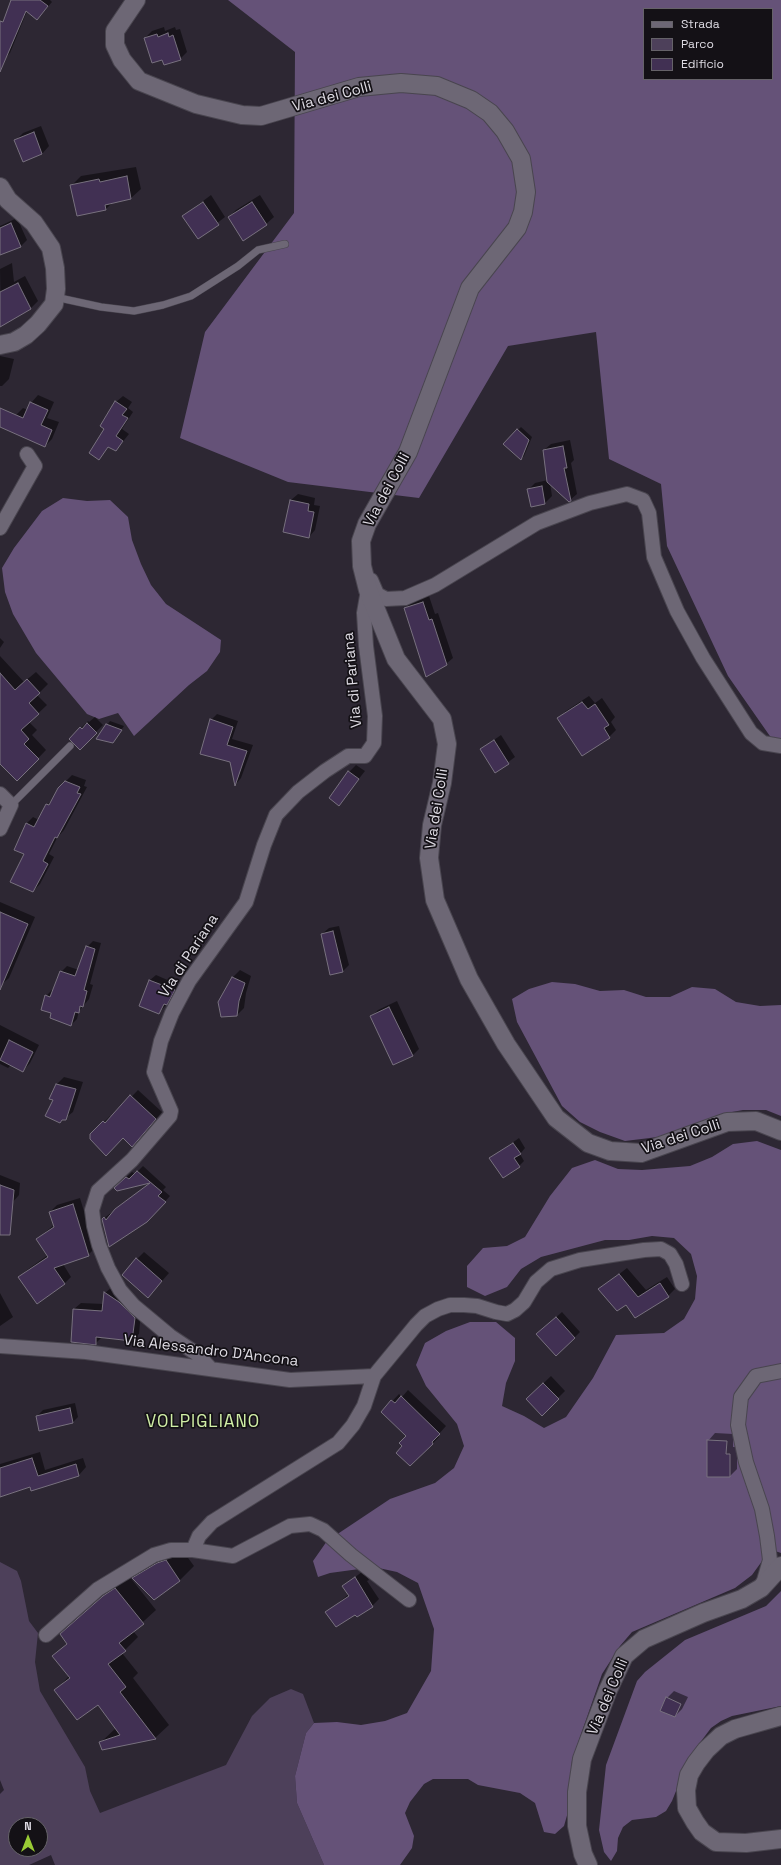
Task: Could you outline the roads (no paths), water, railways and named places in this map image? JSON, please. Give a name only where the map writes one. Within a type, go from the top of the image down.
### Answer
[{"type":"street","name":"Via dei Colli","points":[[136,0],[115,31],[115,46],[122,60],[139,81],[196,104],[242,115],[261,116],[360,87],[401,83],[437,86],[471,100],[490,113],[505,131],[521,159],[526,192],[523,212],[517,228],[470,288],[408,452],[367,524],[361,541],[362,566],[368,590],[396,659],[442,719],[447,744],[442,783],[432,825],[429,858],[435,900],[469,980],[506,1044],[556,1118],[588,1143],[610,1151],[641,1153],[728,1122],[756,1121],[781,1131]]},
{"type":"street","points":[[0,187],[8,200],[34,224],[51,248],[55,268],[54,304],[38,324],[26,335],[14,342],[0,345]]},
{"type":"street","points":[[0,528],[35,466],[26,454]]},
{"type":"street","points":[[380,501],[369,540],[370,577],[377,594],[386,599],[405,598],[435,585],[537,523],[583,505],[627,494],[642,500],[649,513],[654,557],[677,611],[703,658],[751,733],[763,743],[781,746]]},
{"type":"street","name":"Via di Pariana","points":[[211,1369],[197,1354],[170,1336],[134,1306],[120,1290],[108,1268],[99,1245],[92,1210],[98,1191],[132,1160],[170,1116],[171,1110],[154,1072],[161,1040],[172,1013],[189,981],[246,902],[264,845],[276,815],[298,792],[325,771],[348,756],[365,756],[374,743],[375,716],[366,646],[364,613],[368,590]]},
{"type":"street","points":[[0,794],[11,805],[0,830]]},
{"type":"street","points":[[194,1550],[199,1536],[212,1522],[338,1444],[353,1425],[364,1406],[374,1376],[416,1325],[426,1316],[438,1309],[450,1305],[464,1305],[477,1306],[507,1314],[524,1302],[542,1276],[551,1269],[580,1260],[661,1249],[670,1254],[676,1264],[682,1284]]},
{"type":"street","name":"Via Alessandro D'Ancona","points":[[0,1346],[86,1352],[290,1380],[374,1376]]},
{"type":"street","points":[[761,1588],[770,1560],[767,1536],[762,1509],[746,1462],[738,1425],[741,1397],[756,1376],[781,1371]]},
{"type":"street","points":[[46,1635],[98,1589],[154,1555],[171,1550],[194,1550],[233,1556],[290,1526],[310,1524],[324,1530],[351,1555],[409,1600]]},
{"type":"street","name":"Via dei Colli","points":[[588,1865],[583,1854],[577,1826],[577,1792],[582,1759],[608,1690],[624,1656],[644,1639],[703,1613],[742,1599],[761,1588],[781,1566]]},
{"type":"street","points":[[781,1716],[734,1729],[721,1736],[699,1759],[689,1775],[686,1790],[687,1808],[695,1822],[702,1832],[716,1842],[746,1843],[781,1839]]},
{"type":"lane","points":[[55,296],[101,306],[134,311],[163,305],[191,296],[238,266],[258,250],[285,244]]},
{"type":"lane","points":[[11,805],[70,746]]},
{"type":"district","name":"VOLPIGLIANO","points":[[203,1422]]}]
